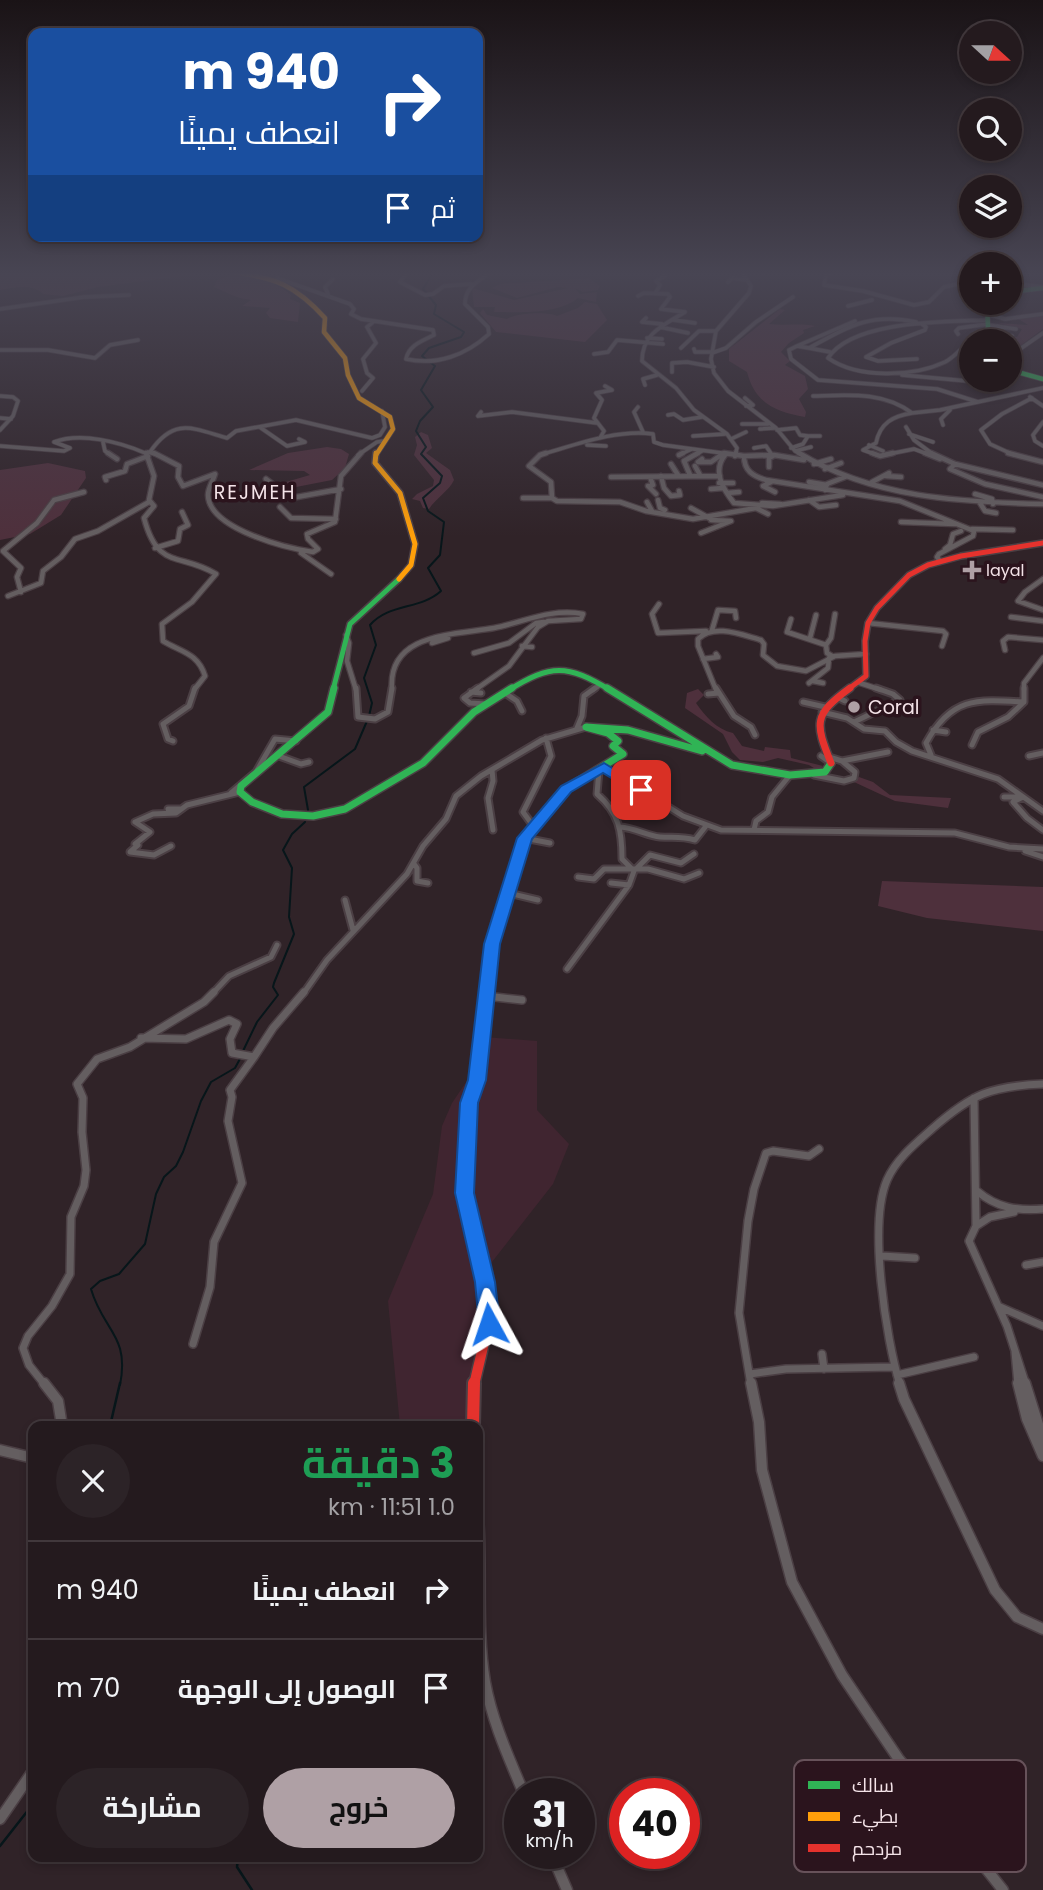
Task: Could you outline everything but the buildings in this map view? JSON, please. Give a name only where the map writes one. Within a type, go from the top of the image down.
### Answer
[{"type":"main road","points":[[346,360],[353,389],[359,398],[390,417],[393,429],[376,452],[375,463],[400,493],[405,517],[416,536],[417,548],[404,576],[356,617],[346,635],[332,704],[325,716],[243,783],[236,793],[282,814],[313,816],[345,809],[423,763],[467,717],[486,704],[537,673],[554,670],[575,671],[741,768],[790,775],[825,772],[827,758],[817,722],[827,708],[842,699],[868,673],[868,623],[904,578],[940,561],[1000,548],[1043,543]]},
{"type":"main road","points":[[1022,373],[1043,379]]},
{"type":"main road","points":[[581,727],[595,725],[621,729],[712,753]]},
{"type":"main road","points":[[472,1421],[474,1378],[488,1334],[490,1317],[465,1193],[466,1139],[469,1103],[477,1080],[492,944],[524,838],[566,789],[623,754],[613,746],[618,741],[608,733],[581,727]]},
{"type":"street","points":[[362,391],[373,378],[367,373],[364,360]]},
{"type":"street","points":[[413,360],[429,363],[440,360]]},
{"type":"street","points":[[642,360],[676,388],[702,417],[732,437],[737,449],[734,456]]},
{"type":"street","points":[[713,360],[716,378],[774,428],[793,450],[813,464]]},
{"type":"street","points":[[793,360],[818,380],[937,389],[979,402]]},
{"type":"street","points":[[830,360],[837,366],[866,371],[959,380]]},
{"type":"street","points":[[876,360],[893,360]]},
{"type":"street","points":[[866,371],[905,372],[949,360]]},
{"type":"street","points":[[672,372],[672,363],[680,362],[714,367]]},
{"type":"street","points":[[645,385],[643,379],[657,375]]},
{"type":"street","points":[[933,380],[948,379]]},
{"type":"street","points":[[600,438],[604,431],[594,418],[602,400],[596,393],[612,390],[605,386]]},
{"type":"street","points":[[1043,388],[955,407],[903,414],[886,422],[876,435],[877,442],[863,450],[876,456],[911,449],[1006,478],[1043,485]]},
{"type":"street","points":[[989,392],[989,400]]},
{"type":"street","points":[[1022,392],[1043,405]]},
{"type":"street","points":[[0,396],[18,399],[17,409],[0,429]]},
{"type":"street","points":[[813,396],[883,399],[904,405],[912,413]]},
{"type":"street","points":[[745,398],[753,405],[746,406]]},
{"type":"street","points":[[1032,398],[991,421],[981,430],[981,434],[984,442],[993,447],[1043,462]]},
{"type":"street","points":[[638,407],[634,412],[642,431]]},
{"type":"street","points":[[943,425],[941,419],[945,413],[955,407]]},
{"type":"street","points":[[106,480],[107,476],[126,471],[127,464],[147,453],[160,435],[175,428],[200,429],[225,438],[236,431],[299,420],[372,438],[382,433],[385,427],[382,411]]},
{"type":"street","points":[[481,412],[478,416],[512,412],[597,424]]},
{"type":"street","points":[[945,413],[950,414],[946,418],[949,420]]},
{"type":"street","points":[[668,415],[674,414],[683,420],[702,417]]},
{"type":"street","points":[[903,414],[912,441],[940,458]]},
{"type":"street","points":[[0,418],[11,419]]},
{"type":"street","points":[[742,424],[755,422],[774,428]]},
{"type":"street","points":[[1043,422],[1033,439],[1043,446]]},
{"type":"street","points":[[261,428],[287,446],[305,442],[299,439]]},
{"type":"street","points":[[760,429],[796,428],[800,435],[820,436]]},
{"type":"street","points":[[634,429],[653,434],[653,440],[657,443],[724,455],[775,456],[804,460],[845,477],[916,496],[1004,505],[1043,505]]},
{"type":"street","points":[[552,498],[551,482],[534,472],[530,464],[540,455],[600,438],[642,431]]},
{"type":"street","points":[[732,437],[740,432],[737,431]]},
{"type":"street","points":[[693,436],[732,437],[746,432]]},
{"type":"street","points":[[909,434],[933,442]]},
{"type":"street","points":[[793,450],[803,444],[808,436]]},
{"type":"street","points":[[0,446],[61,452],[70,449],[55,443],[62,438],[103,442],[147,453],[179,466],[178,477],[183,486],[190,486],[208,474],[215,474],[208,490],[208,499],[216,513],[246,533],[302,551],[317,551],[307,534],[329,526],[336,519],[340,478],[353,459],[377,442],[384,441]]},
{"type":"street","points":[[103,442],[106,451],[117,459]]},
{"type":"street","points":[[585,444],[606,446]]},
{"type":"street","points":[[869,445],[883,451]]},
{"type":"street","points":[[754,448],[766,446],[775,456]]},
{"type":"street","points":[[793,450],[811,447]]},
{"type":"street","points":[[679,455],[693,449]]},
{"type":"street","points":[[690,475],[684,461],[704,450]]},
{"type":"street","points":[[13,599],[8,596],[41,583],[43,571],[61,557],[71,541],[144,507],[149,502],[154,476],[147,453]]},
{"type":"street","points":[[702,460],[698,462],[711,462],[724,455]]},
{"type":"street","points":[[724,455],[718,473],[721,486],[734,503],[768,514]]},
{"type":"street","points":[[744,456],[745,466],[750,473],[771,482],[827,486],[845,477]]},
{"type":"street","points":[[769,467],[769,458],[775,456]]},
{"type":"street","points":[[813,464],[831,459]]},
{"type":"street","points":[[798,461],[804,460]]},
{"type":"street","points":[[825,469],[841,463]]},
{"type":"street","points":[[671,464],[678,475]]},
{"type":"street","points":[[955,464],[951,470],[973,481],[1043,497]]},
{"type":"street","points":[[695,466],[700,475]]},
{"type":"street","points":[[611,477],[718,473]]},
{"type":"street","points":[[872,482],[887,474],[901,477]]},
{"type":"street","points":[[662,476],[664,488],[671,496],[680,495],[679,491]]},
{"type":"street","points":[[650,477],[653,485],[648,486],[656,494]]},
{"type":"street","points":[[266,480],[276,482],[283,492],[295,497],[341,489]]},
{"type":"street","points":[[823,480],[827,486]]},
{"type":"street","points":[[711,489],[733,482]]},
{"type":"street","points":[[771,482],[763,486],[775,492]]},
{"type":"street","points":[[809,482],[849,495]]},
{"type":"street","points":[[864,482],[891,485],[901,492]]},
{"type":"street","points":[[21,592],[18,577],[21,568],[3,551],[37,523],[54,500],[84,492]]},
{"type":"street","points":[[727,493],[739,492]]},
{"type":"street","points":[[975,494],[992,499],[993,504]]},
{"type":"street","points":[[762,503],[849,495],[900,501],[972,528],[1013,530]]},
{"type":"street","points":[[900,501],[916,496]]},
{"type":"street","points":[[523,498],[552,498],[568,502],[620,502],[652,511],[667,510]]},
{"type":"street","points":[[631,506],[632,499]]},
{"type":"street","points":[[657,500],[660,508],[685,518],[705,518],[756,508],[774,508],[782,502]]},
{"type":"street","points":[[809,500],[819,506],[836,505]]},
{"type":"street","points":[[149,502],[154,506],[144,518],[155,548],[169,557],[216,574],[205,592],[190,607],[162,624],[163,641],[196,656],[202,661],[205,676],[194,690],[189,706],[163,724],[168,739],[173,741]]},
{"type":"street","points":[[647,502],[652,511]]},
{"type":"street","points":[[980,503],[985,511],[996,513]]},
{"type":"street","points":[[279,507],[291,518],[336,519]]},
{"type":"street","points":[[691,508],[705,518]]},
{"type":"street","points":[[155,548],[178,541],[180,530],[188,525],[182,512]]},
{"type":"street","points":[[696,516],[731,521],[701,533]]},
{"type":"street","points":[[901,522],[961,524]]},
{"type":"street","points":[[78,528],[92,533]]},
{"type":"street","points":[[943,551],[973,536],[972,528]]},
{"type":"street","points":[[940,561],[937,557],[950,545],[953,534],[961,531]]},
{"type":"street","points":[[302,551],[331,574]]},
{"type":"street","points":[[1043,579],[1025,592],[1018,601],[1043,610]]},
{"type":"street","points":[[659,604],[652,614],[658,633],[722,630],[761,640],[765,658],[777,666],[806,671],[831,657],[866,654]]},
{"type":"street","points":[[736,618],[735,611],[718,610],[709,631],[698,639],[703,659],[734,719],[751,727],[755,735]]},
{"type":"street","points":[[346,635],[349,643],[347,661],[358,695],[358,717],[367,720],[388,712],[392,703],[391,673],[412,647],[432,637],[492,628],[539,615],[572,612],[584,616],[581,619],[536,623],[509,643],[474,653]]},
{"type":"street","points":[[826,648],[831,638],[835,614]]},
{"type":"street","points":[[810,638],[816,615]]},
{"type":"street","points":[[1011,617],[1043,621]]},
{"type":"street","points":[[791,620],[787,632],[810,638],[826,648],[831,657],[828,668],[811,682],[823,683]]},
{"type":"street","points":[[486,704],[466,702],[464,698],[489,683],[509,666],[538,627],[548,621]]},
{"type":"street","points":[[868,623],[943,631],[946,634],[942,646]]},
{"type":"street","points":[[720,638],[722,630]]},
{"type":"street","points":[[432,643],[460,635],[461,632]]},
{"type":"street","points":[[1004,650],[1003,641],[1007,638],[1043,640]]},
{"type":"street","points":[[803,641],[812,641],[826,648]]},
{"type":"street","points":[[522,646],[532,647]]},
{"type":"street","points":[[703,659],[718,657],[716,654]]},
{"type":"street","points":[[972,745],[978,732],[1008,717],[1024,702],[1024,683],[1043,658]]},
{"type":"street","points":[[703,659],[715,659],[717,665]]},
{"type":"street","points":[[515,686],[520,687],[533,680]]},
{"type":"street","points":[[853,723],[887,709],[900,700],[893,694],[860,683]]},
{"type":"street","points":[[193,1344],[209,1287],[214,1242],[242,1183],[228,1121],[232,1097],[230,1090],[253,1061],[252,1057],[273,1028],[290,1011],[327,960],[353,930],[372,915],[414,864],[423,846],[446,819],[456,796],[492,769],[546,738],[581,727],[582,701],[585,694],[600,685]]},
{"type":"street","points":[[471,692],[481,692]]},
{"type":"street","points":[[505,693],[517,701],[523,711]]},
{"type":"street","points":[[708,694],[722,696]]},
{"type":"street","points":[[931,755],[926,746],[933,730],[940,717],[952,709],[974,701],[1024,702]]},
{"type":"street","points":[[803,702],[827,708],[863,728],[885,731],[901,746],[998,779],[1043,811]]},
{"type":"street","points":[[932,716],[940,717]]},
{"type":"street","points":[[857,735],[863,728]]},
{"type":"street","points":[[933,730],[946,732]]},
{"type":"street","points":[[534,827],[523,812],[551,756],[546,738]]},
{"type":"street","points":[[168,809],[181,809],[236,793],[237,784],[257,771],[265,748],[275,739],[296,741]]},
{"type":"street","points":[[827,758],[842,761],[888,752]]},
{"type":"street","points":[[1029,756],[1043,753]]},
{"type":"street","points":[[279,756],[301,764],[309,762]]},
{"type":"street","points":[[814,775],[832,780],[852,779],[855,772],[842,761]]},
{"type":"street","points":[[634,868],[622,859],[623,843],[612,805],[597,794],[601,768],[682,816],[706,827],[732,831],[954,833],[1014,847],[1043,857]]},
{"type":"street","points":[[492,769],[493,781],[488,797],[493,830]]},
{"type":"street","points":[[754,830],[756,821],[768,812],[772,797],[790,775]]},
{"type":"street","points":[[632,791],[642,791],[656,784]]},
{"type":"street","points":[[1004,797],[1011,799],[1022,796]]},
{"type":"street","points":[[1022,796],[1013,802],[1027,818],[1043,830]]},
{"type":"street","points":[[171,846],[154,855],[131,852],[138,845],[135,844],[150,832],[135,822],[153,814],[176,813],[181,809]]},
{"type":"street","points":[[620,827],[636,828],[659,837],[676,835],[695,840],[706,827]]},
{"type":"street","points":[[524,838],[550,843]]},
{"type":"street","points":[[1014,847],[1043,849]]},
{"type":"street","points":[[567,969],[629,885],[634,868],[650,855],[681,863],[694,854]]},
{"type":"street","points":[[414,864],[417,868],[417,881],[428,883]]},
{"type":"street","points":[[578,877],[594,879],[601,870],[634,868],[684,879],[699,873]]},
{"type":"street","points":[[611,883],[629,885]]},
{"type":"street","points":[[508,893],[538,900]]},
{"type":"street","points":[[345,900],[353,930]]},
{"type":"street","points":[[61,1421],[58,1401],[29,1365],[23,1348],[28,1336],[52,1306],[70,1274],[71,1217],[84,1186],[86,1170],[82,1132],[83,1098],[77,1084],[97,1059],[122,1051],[204,1002],[229,976],[271,957],[277,945]]},
{"type":"street","points":[[486,996],[522,1000]]},
{"type":"street","points":[[141,1038],[186,1039],[229,1020],[237,1024],[230,1039],[232,1054],[252,1057]]},
{"type":"street","points":[[1043,1084],[1005,1086],[986,1091],[960,1104],[891,1172],[878,1214],[889,1348],[912,1417],[996,1590],[1012,1615],[1043,1629]]},
{"type":"street","points":[[974,1098],[976,1226]]},
{"type":"street","points":[[819,1149],[809,1156],[773,1151],[766,1153],[762,1161],[754,1189],[740,1294],[742,1341],[759,1422],[762,1470],[793,1582],[842,1675],[900,1760]]},
{"type":"street","points":[[977,1191],[996,1204],[1016,1212]]},
{"type":"street","points":[[1043,1209],[990,1217],[976,1226],[969,1241],[1015,1347],[1043,1440]]},
{"type":"street","points":[[882,1256],[915,1258]]},
{"type":"street","points":[[1026,1265],[1043,1262]]},
{"type":"street","points":[[999,1306],[1043,1326]]},
{"type":"street","points":[[1015,1347],[1015,1371],[1024,1409],[1043,1456]]},
{"type":"street","points":[[822,1354],[824,1369]]},
{"type":"street","points":[[750,1374],[769,1370],[895,1371],[974,1357]]},
{"type":"street","points":[[0,1450],[28,1457]]},
{"type":"street","points":[[483,1662],[485,1683],[517,1778]]},
{"type":"street","points":[[0,1819],[28,1778]]},
{"type":"street","points":[[558,1869],[567,1890]]},
{"type":"street","points":[[989,1872],[1003,1890]]},
{"type":"shaded area","points":[[789,360],[785,365],[805,376],[808,389],[799,399],[806,412],[805,417],[776,409],[761,399],[747,372],[729,361]]},
{"type":"shaded area","points":[[421,432],[428,435],[432,448],[426,453],[450,470],[454,480],[429,509],[423,508],[420,501],[412,499],[433,486],[434,480],[414,455],[417,445],[415,437]]},
{"type":"shaded area","points":[[327,447],[341,449],[349,454],[345,468],[332,480],[286,489],[283,486],[286,482],[310,475],[304,471],[249,470],[288,453]]},
{"type":"shaded area","points":[[48,463],[85,471],[86,478],[61,515],[30,534],[0,540],[0,470]]},
{"type":"shaded area","points":[[698,689],[704,695],[696,703],[716,725],[733,733],[742,746],[764,751],[765,747],[790,750],[791,758],[823,766],[817,770],[809,765],[778,758],[763,762],[740,760],[732,752],[723,734],[685,708],[687,693]]},
{"type":"shaded area","points":[[859,777],[873,782],[890,795],[951,798],[948,808],[895,801],[854,782]]},
{"type":"shaded area","points":[[882,881],[1043,887],[1043,931],[927,918],[878,906]]},
{"type":"shaded area","points":[[484,1037],[537,1041],[537,1110],[569,1144],[553,1184],[481,1276],[487,1320],[467,1421],[400,1421],[388,1301],[433,1194],[442,1126],[452,1103],[481,1060]]},
{"type":"waterway","points":[[369,716],[372,703],[364,678],[376,645],[370,625],[386,613],[424,601],[441,591],[428,568],[440,555],[444,522],[428,511],[423,498],[440,483],[442,476],[421,454],[426,447],[416,431],[420,421],[433,407],[421,390],[435,366],[427,360]]},
{"type":"waterway","points":[[308,810],[304,787],[355,749],[367,721]]},
{"type":"waterway","points":[[243,1051],[257,1022],[278,995],[273,987],[274,983],[294,934],[289,917],[292,868],[283,850],[292,834],[305,822]]},
{"type":"waterway","points":[[120,1385],[122,1368],[118,1344],[91,1289],[100,1281],[119,1274],[145,1244],[156,1194],[164,1177],[176,1166],[183,1152],[201,1101],[211,1082],[235,1068],[241,1057]]},
{"type":"waterway","points":[[111,1421],[120,1383]]},
{"type":"waterway","points":[[0,1846],[28,1810]]},
{"type":"waterway","points":[[238,1862],[237,1867],[252,1890]]},
{"type":"traffic: fast","points":[[1022,373],[1043,379]]},
{"type":"traffic: fast","points":[[399,579],[350,624],[328,712],[241,786],[240,792],[252,802],[282,814],[313,816],[345,809],[423,763],[474,712],[533,675],[554,670],[575,672],[593,680],[732,765],[802,775],[825,772],[831,763]]},
{"type":"traffic: fast","points":[[467,1122],[469,1103],[477,1080],[492,944],[524,838],[566,789],[623,754],[613,746],[618,741],[608,733],[586,727],[628,730],[702,751]]},
{"type":"traffic: slow","points":[[345,360],[348,375],[359,398],[390,417],[393,429],[376,452],[375,463],[400,493],[415,544],[411,565],[399,579]]},
{"type":"traffic: jam","points":[[831,763],[820,738],[821,718],[832,702],[866,676],[865,641],[868,623],[877,608],[909,575],[928,565],[961,556],[1043,543]]},
{"type":"traffic: jam","points":[[467,1122],[465,1193],[485,1281],[490,1317],[488,1334],[474,1378],[473,1421]]},
{"type":"place","name":"layal","points":[[972,570]]},
{"type":"place","name":"Coral","points":[[854,707]]},
{"type":"district","name":"REJMEH","points":[[255,492]]},
{"type":"route","points":[[489,1324],[488,1298],[465,1193],[466,1139],[469,1103],[477,1080],[489,960],[500,915],[524,838],[566,789],[604,767],[641,790]]}]
